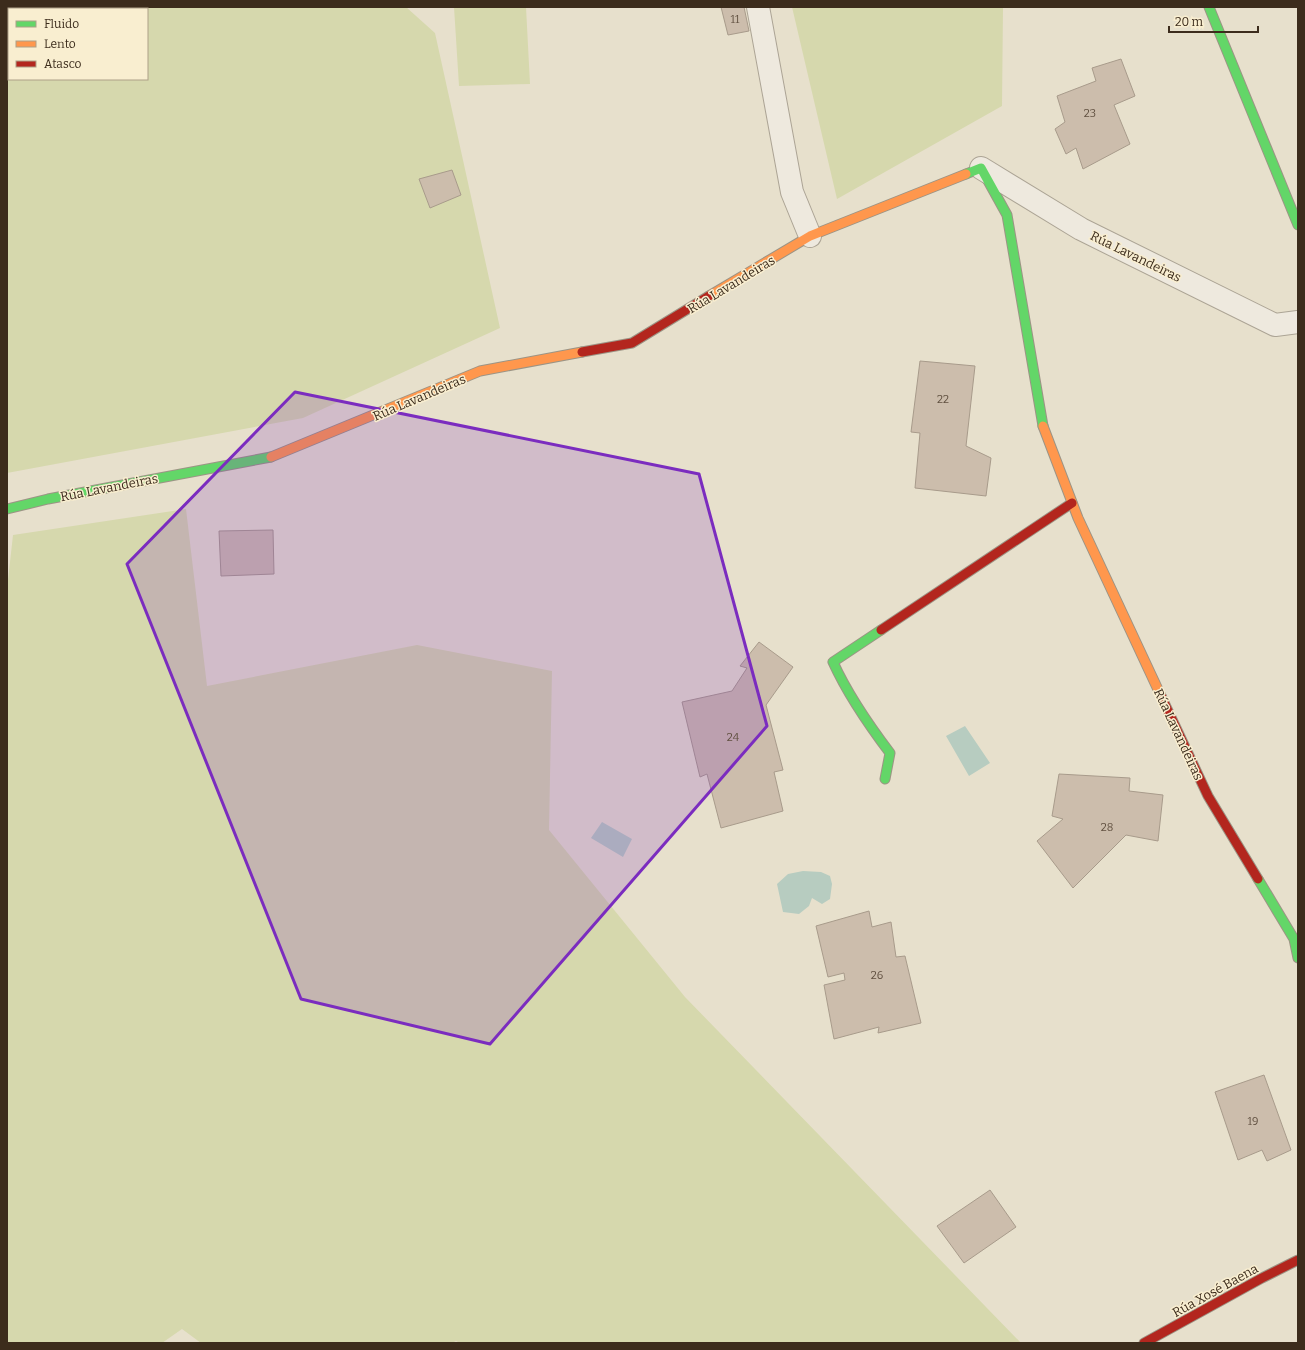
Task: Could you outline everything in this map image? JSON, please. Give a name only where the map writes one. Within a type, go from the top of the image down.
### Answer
[{"type":"street","points":[[758,7],[792,192],[810,236]]},
{"type":"street","points":[[1209,7],[1298,225]]},
{"type":"street","name":"Rúa Lavandeiras","points":[[7,509],[55,497],[276,456],[480,371],[632,343],[810,236],[981,168]]},
{"type":"street","name":"Rúa Lavandeiras","points":[[981,168],[1081,229],[1275,325],[1298,322]]},
{"type":"street","name":"Rúa Lavandeiras","points":[[981,168],[1007,215],[1044,430],[1072,503],[1208,796],[1294,939],[1298,958]]},
{"type":"street","points":[[885,779],[890,753],[871,729],[842,683],[834,662],[1072,503]]},
{"type":"street","name":"Rúa Xosé Baena","points":[[1144,1343],[1262,1278],[1298,1260]]},
{"type":"highlighted area","points":[[295,392],[699,474],[767,726],[490,1044],[301,999],[127,564]]},
{"type":"green space","points":[[7,7],[406,7],[435,33],[500,328],[303,418],[7,473]]},
{"type":"green space","points":[[454,7],[526,7],[530,84],[459,86]]},
{"type":"green space","points":[[792,7],[1003,7],[1002,106],[837,199]]},
{"type":"green space","points":[[186,509],[207,686],[417,645],[552,671],[549,830],[685,997],[1021,1343],[460,1343],[456,1341],[452,1343],[201,1343],[182,1329],[162,1343],[7,1343],[7,589],[13,535]]},
{"type":"shaded area","points":[[965,726],[990,763],[969,776],[946,736]]},
{"type":"shaded area","points":[[602,822],[632,839],[623,857],[591,838]]},
{"type":"shaded area","points":[[803,871],[821,872],[830,876],[832,884],[830,899],[822,904],[812,898],[809,906],[799,914],[783,912],[777,884],[788,874]]},
{"type":"building","points":[[721,7],[744,7],[749,31],[728,35]]},
{"type":"building","points":[[1121,59],[1135,96],[1114,105],[1130,144],[1083,169],[1076,148],[1066,154],[1055,129],[1065,122],[1057,96],[1096,81],[1092,68]]},
{"type":"building","points":[[452,170],[461,195],[430,208],[419,179]]},
{"type":"building","points":[[920,361],[975,366],[966,446],[991,458],[986,496],[915,488],[920,433],[911,432]]},
{"type":"building","points":[[273,530],[274,574],[221,576],[219,531]]},
{"type":"building","points":[[759,642],[793,667],[766,705],[783,770],[774,772],[783,811],[721,828],[707,774],[700,777],[682,702],[732,691],[747,668],[740,666]]},
{"type":"building","points":[[1059,774],[1130,778],[1129,791],[1163,795],[1158,841],[1126,835],[1073,888],[1037,841],[1063,819],[1052,816]]},
{"type":"building","points":[[869,911],[872,927],[891,922],[896,957],[905,956],[921,1023],[878,1033],[879,1027],[834,1039],[824,985],[845,980],[844,973],[828,977],[816,926]]},
{"type":"building","points":[[1264,1075],[1291,1150],[1267,1161],[1262,1150],[1238,1160],[1215,1092]]},
{"type":"building","points":[[990,1190],[1016,1227],[964,1263],[937,1226]]},
{"type":"traffic: fast","points":[[1209,7],[1298,225]]},
{"type":"traffic: fast","points":[[966,174],[981,168],[1007,215],[1043,426]]},
{"type":"traffic: fast","points":[[7,509],[48,499],[271,457]]},
{"type":"traffic: fast","points":[[881,630],[833,662],[859,709],[890,753],[885,779]]},
{"type":"traffic: fast","points":[[1258,879],[1294,939],[1298,958]]},
{"type":"traffic: slow","points":[[709,296],[810,236],[966,174]]},
{"type":"traffic: slow","points":[[271,457],[480,371],[582,352]]},
{"type":"traffic: slow","points":[[1043,426],[1078,518],[1161,696]]},
{"type":"traffic: jam","points":[[582,352],[632,343],[709,296]]},
{"type":"traffic: jam","points":[[881,630],[1072,503]]},
{"type":"traffic: jam","points":[[1161,696],[1208,796],[1258,879]]},
{"type":"traffic: jam","points":[[1144,1343],[1262,1278],[1298,1260]]}]
